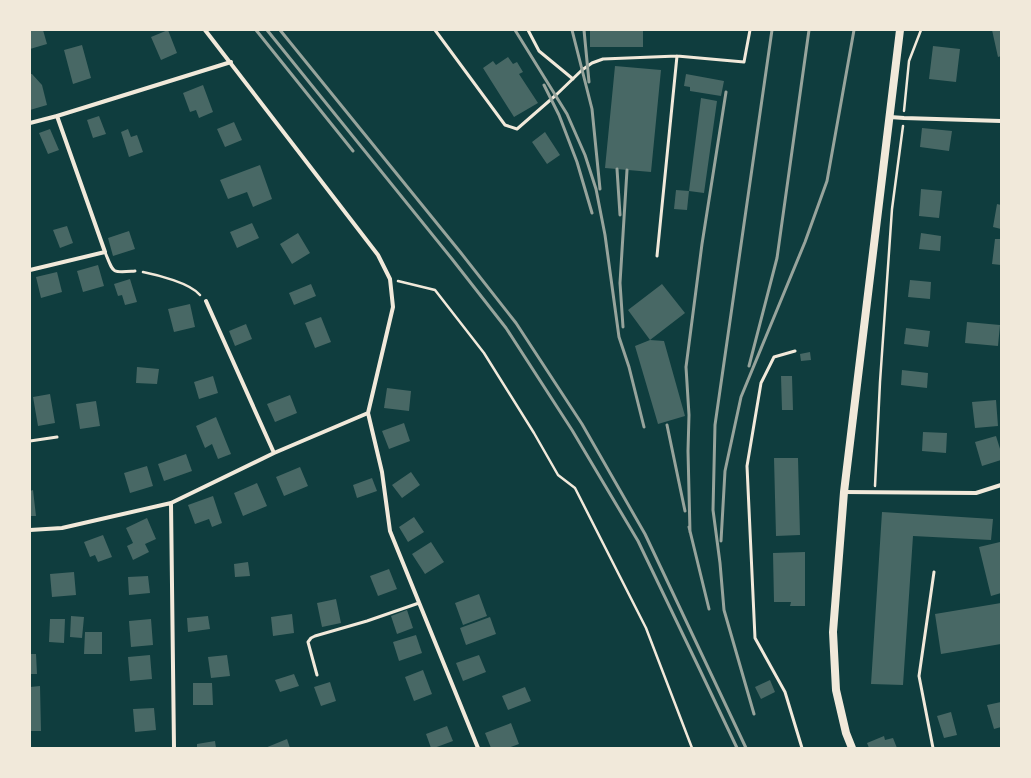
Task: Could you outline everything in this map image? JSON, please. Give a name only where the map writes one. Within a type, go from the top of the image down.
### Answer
[{"type":"main road","points":[[852,748],[846,733],[836,690],[833,632],[844,492],[900,30]]},
{"type":"street","points":[[205,30],[378,255],[390,279],[393,307],[368,413],[382,472],[390,531],[478,748]]},
{"type":"street","points":[[30,124],[230,62]]},
{"type":"street","points":[[30,270],[105,252],[57,116]]},
{"type":"street","points":[[890,117],[1001,121]]},
{"type":"street","points":[[206,301],[274,453]]},
{"type":"street","points":[[30,530],[62,528],[171,503],[274,453],[368,413]]},
{"type":"street","points":[[844,492],[976,493],[1001,485]]},
{"type":"street","points":[[171,503],[174,748]]},
{"type":"lane","points":[[435,30],[504,125],[517,129],[582,70],[592,63],[604,59],[677,56],[744,62],[750,30]]},
{"type":"lane","points":[[528,30],[539,51],[573,79]]},
{"type":"lane","points":[[657,256],[677,56]]},
{"type":"lane","points":[[105,252],[114,272],[134,271]]},
{"type":"lane","points":[[796,351],[774,357],[761,383],[747,466],[755,638],[785,692],[802,748]]},
{"type":"lane","points":[[30,441],[57,437]]},
{"type":"lane","points":[[932,748],[919,676],[934,572]]},
{"type":"lane","points":[[317,675],[308,642],[311,638],[419,603]]},
{"type":"path","points":[[874,492],[892,209],[904,118],[909,61],[921,30]]},
{"type":"path","points":[[134,271],[152,274],[183,283],[198,292],[206,301]]},
{"type":"path","points":[[390,279],[435,290],[484,353],[534,433],[558,475],[575,488],[646,628],[692,748]]},
{"type":"building","points":[[30,30],[43,30],[47,44],[30,49]]},
{"type":"building","points":[[168,30],[177,53],[161,60],[151,37]]},
{"type":"building","points":[[590,30],[643,30],[643,47],[590,47]]},
{"type":"building","points":[[992,30],[1001,30],[1001,56],[998,57]]},
{"type":"building","points":[[82,45],[91,78],[73,84],[64,50]]},
{"type":"building","points":[[933,46],[960,49],[956,82],[929,79]]},
{"type":"building","points":[[508,57],[513,64],[517,62],[523,72],[519,74],[538,103],[514,117],[483,68],[493,61],[496,65]]},
{"type":"building","points":[[615,66],[661,70],[651,172],[605,168]]},
{"type":"building","points":[[30,74],[32,74],[42,85],[47,105],[30,110]]},
{"type":"building","points":[[686,74],[724,81],[721,96],[690,91],[690,87],[684,86]]},
{"type":"building","points":[[203,85],[213,112],[199,118],[196,110],[190,112],[183,93]]},
{"type":"building","points":[[701,98],[717,101],[704,193],[689,191]]},
{"type":"building","points":[[99,116],[106,134],[93,138],[87,120]]},
{"type":"building","points":[[234,122],[242,140],[225,147],[217,129]]},
{"type":"building","points":[[922,128],[952,131],[949,151],[920,147]]},
{"type":"building","points":[[50,129],[59,150],[48,154],[39,133]]},
{"type":"building","points":[[128,129],[131,137],[137,135],[143,152],[129,157],[121,132]]},
{"type":"building","points":[[545,132],[560,155],[547,164],[532,142]]},
{"type":"building","points":[[260,165],[272,199],[253,207],[247,192],[228,199],[220,180]]},
{"type":"building","points":[[921,189],[942,191],[939,218],[919,216]]},
{"type":"building","points":[[676,190],[689,191],[687,210],[674,209]]},
{"type":"building","points":[[997,204],[1001,205],[1001,229],[993,227]]},
{"type":"building","points":[[252,223],[259,238],[237,248],[230,232]]},
{"type":"building","points":[[67,226],[73,243],[60,248],[53,230]]},
{"type":"building","points":[[129,231],[135,249],[113,256],[108,238]]},
{"type":"building","points":[[298,233],[310,253],[292,264],[280,244]]},
{"type":"building","points":[[921,233],[941,236],[940,251],[919,249]]},
{"type":"building","points":[[995,239],[1001,239],[1001,265],[992,264]]},
{"type":"building","points":[[98,265],[104,286],[83,292],[77,271]]},
{"type":"building","points":[[57,272],[62,292],[41,298],[36,277]]},
{"type":"building","points":[[130,279],[137,302],[125,305],[122,295],[118,296],[114,284]]},
{"type":"building","points":[[910,280],[931,282],[930,299],[908,297]]},
{"type":"building","points":[[311,284],[316,296],[294,305],[289,293]]},
{"type":"building","points":[[662,284],[685,313],[650,340],[628,310]]},
{"type":"building","points":[[190,304],[195,327],[174,332],[168,309]]},
{"type":"building","points":[[321,317],[331,342],[315,348],[305,323]]},
{"type":"building","points":[[967,322],[1000,325],[998,346],[965,343]]},
{"type":"building","points":[[246,324],[252,339],[235,346],[229,331]]},
{"type":"building","points":[[906,328],[930,331],[928,347],[904,344]]},
{"type":"building","points":[[650,340],[664,341],[685,416],[658,424],[635,346]]},
{"type":"building","points":[[810,352],[811,360],[801,361],[800,354]]},
{"type":"building","points":[[137,367],[159,369],[157,384],[136,383]]},
{"type":"building","points":[[902,370],[928,373],[927,388],[901,385]]},
{"type":"building","points":[[213,376],[218,393],[199,399],[194,382]]},
{"type":"building","points":[[781,376],[792,376],[793,410],[782,410]]},
{"type":"building","points":[[387,388],[411,391],[409,411],[384,408]]},
{"type":"building","points":[[50,394],[55,423],[38,426],[33,397]]},
{"type":"building","points":[[290,395],[297,413],[275,422],[267,404]]},
{"type":"building","points":[[996,400],[998,426],[975,428],[972,402]]},
{"type":"building","points":[[96,401],[100,426],[80,429],[76,404]]},
{"type":"building","points":[[216,417],[231,454],[218,459],[212,444],[205,448],[196,426]]},
{"type":"building","points":[[404,423],[410,441],[389,449],[382,431]]},
{"type":"building","points":[[923,432],[947,433],[946,453],[922,451]]},
{"type":"building","points":[[996,436],[1001,452],[1001,460],[982,466],[975,442]]},
{"type":"building","points":[[186,454],[192,471],[164,481],[158,464]]},
{"type":"building","points":[[774,458],[798,458],[800,535],[776,536]]},
{"type":"building","points":[[147,466],[153,486],[130,493],[124,473]]},
{"type":"building","points":[[300,467],[308,486],[284,496],[276,477]]},
{"type":"building","points":[[411,472],[420,485],[402,498],[392,485]]},
{"type":"building","points":[[372,478],[377,491],[357,498],[353,485]]},
{"type":"building","points":[[257,483],[267,506],[243,516],[234,493]]},
{"type":"building","points":[[33,490],[36,516],[30,516],[30,491]]},
{"type":"building","points":[[213,496],[222,523],[212,527],[209,519],[195,524],[188,505]]},
{"type":"building","points":[[882,512],[993,519],[991,540],[913,536],[903,685],[871,684]]},
{"type":"building","points":[[414,517],[424,532],[408,542],[399,527]]},
{"type":"building","points":[[147,518],[156,539],[145,544],[149,552],[133,560],[127,546],[133,543],[126,528]]},
{"type":"building","points":[[103,535],[112,557],[98,562],[95,555],[90,557],[84,542]]},
{"type":"building","points":[[431,542],[444,562],[425,574],[412,554]]},
{"type":"building","points":[[1000,542],[1001,593],[991,596],[979,547]]},
{"type":"building","points":[[805,552],[805,606],[790,606],[791,602],[774,602],[773,553]]},
{"type":"building","points":[[248,562],[250,576],[235,577],[234,564]]},
{"type":"building","points":[[389,569],[397,589],[378,596],[370,576]]},
{"type":"building","points":[[74,572],[76,595],[52,597],[50,574]]},
{"type":"building","points":[[148,576],[150,593],[129,595],[128,577]]},
{"type":"building","points":[[479,594],[487,616],[463,625],[455,603]]},
{"type":"building","points":[[336,599],[341,623],[322,627],[317,603]]},
{"type":"building","points":[[1001,603],[1001,644],[941,654],[935,614]]},
{"type":"building","points":[[407,610],[413,628],[397,634],[391,616]]},
{"type":"building","points":[[292,614],[294,633],[273,636],[271,617]]},
{"type":"building","points":[[71,616],[84,617],[82,638],[70,637]]},
{"type":"building","points":[[208,616],[210,629],[188,632],[187,618]]},
{"type":"building","points":[[490,617],[496,634],[466,645],[460,628]]},
{"type":"building","points":[[50,619],[65,619],[64,643],[49,642]]},
{"type":"building","points":[[151,619],[153,645],[131,647],[129,621]]},
{"type":"building","points":[[85,632],[102,632],[102,654],[84,654]]},
{"type":"building","points":[[416,635],[422,653],[399,661],[393,642]]},
{"type":"building","points":[[30,654],[36,654],[37,674],[30,674]]},
{"type":"building","points":[[150,655],[152,679],[130,681],[128,657]]},
{"type":"building","points":[[227,655],[230,676],[211,678],[208,657]]},
{"type":"building","points":[[479,655],[486,672],[463,681],[456,663]]},
{"type":"building","points":[[423,670],[432,694],[414,701],[405,677]]},
{"type":"building","points":[[294,674],[299,686],[280,692],[275,680]]},
{"type":"building","points":[[770,680],[775,692],[761,699],[755,687]]},
{"type":"building","points":[[330,682],[336,701],[321,706],[314,687]]},
{"type":"building","points":[[193,683],[212,683],[213,705],[193,705]]},
{"type":"building","points":[[40,686],[41,731],[30,731],[30,687]]},
{"type":"building","points":[[525,687],[531,701],[508,710],[502,696]]},
{"type":"building","points":[[1001,702],[1001,727],[994,729],[987,705]]},
{"type":"building","points":[[154,708],[156,730],[135,732],[133,709]]},
{"type":"building","points":[[951,712],[957,735],[944,738],[937,716]]},
{"type":"building","points":[[511,723],[519,744],[508,748],[491,748],[485,733]]},
{"type":"building","points":[[447,726],[453,741],[431,748],[426,734]]},
{"type":"building","points":[[884,736],[885,740],[893,738],[897,748],[869,748],[867,743]]},
{"type":"building","points":[[287,739],[290,748],[265,748]]},
{"type":"building","points":[[215,741],[216,748],[197,748],[197,744]]},
{"type":"railway","points":[[256,30],[353,151]]},
{"type":"railway","points":[[267,30],[506,328],[572,430],[638,541],[737,748]]},
{"type":"railway","points":[[280,30],[516,323],[582,424],[645,534],[746,748]]},
{"type":"railway","points":[[515,30],[567,114],[585,155],[596,189],[605,235],[619,337],[629,367],[644,427]]},
{"type":"railway","points":[[572,30],[592,109],[600,189]]},
{"type":"railway","points":[[584,30],[589,82]]},
{"type":"railway","points":[[754,714],[724,610],[713,510],[715,425],[772,30]]},
{"type":"railway","points":[[749,366],[777,258],[809,30]]},
{"type":"railway","points":[[721,541],[725,471],[741,397],[805,242],[827,181],[854,30]]},
{"type":"railway","points":[[544,85],[559,115],[577,162],[592,213]]},
{"type":"railway","points":[[690,532],[688,451],[689,415],[686,367],[702,244],[726,92]]},
{"type":"railway","points":[[617,169],[620,215]]},
{"type":"railway","points":[[623,327],[620,283],[627,170]]},
{"type":"railway","points":[[667,425],[685,511]]},
{"type":"railway","points":[[689,527],[709,609]]}]
